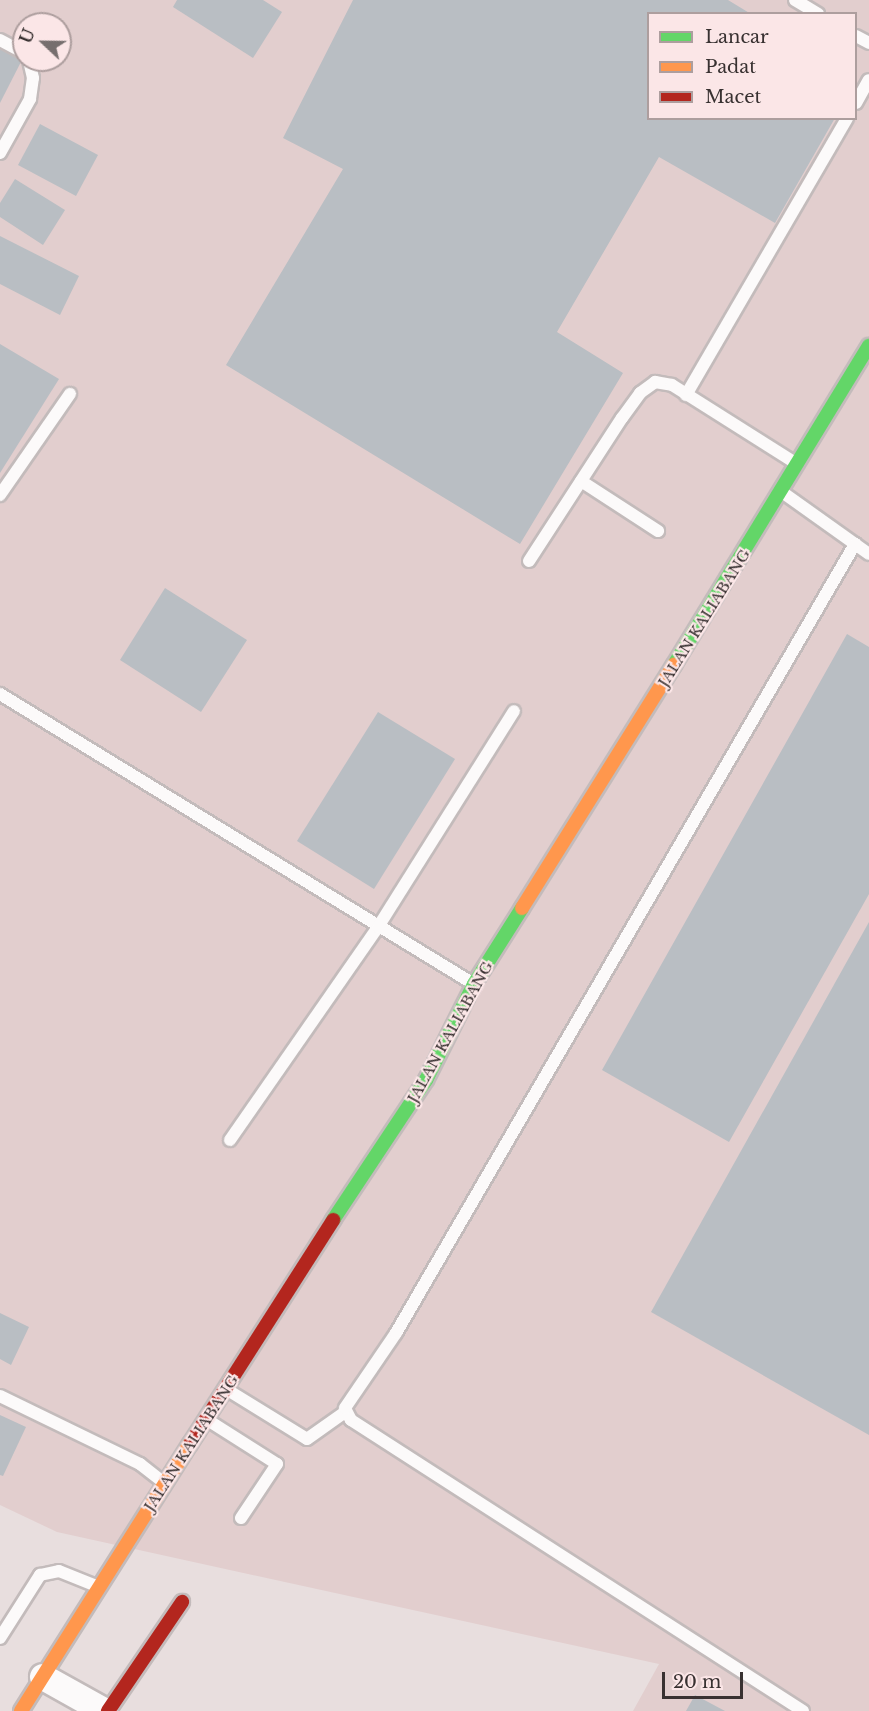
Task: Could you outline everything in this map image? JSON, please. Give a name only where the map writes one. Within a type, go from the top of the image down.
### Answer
[{"type":"main road","name":"JALAN KALIABANG","points":[[21,1711],[101,1588],[205,1418],[426,1080],[474,984],[783,492],[869,346]]},
{"type":"main road","points":[[106,1711],[182,1602]]},
{"type":"street","points":[[43,1677],[106,1711]]},
{"type":"lane","points":[[795,0],[815,12]]},
{"type":"lane","points":[[0,153],[30,99],[32,72]]},
{"type":"lane","points":[[857,101],[869,80]]},
{"type":"lane","points":[[686,395],[846,120]]},
{"type":"lane","points":[[529,561],[640,393],[655,382],[672,385],[799,465]]},
{"type":"lane","points":[[0,495],[70,394]]},
{"type":"lane","points":[[581,481],[658,531]]},
{"type":"lane","points":[[783,492],[869,554]]},
{"type":"lane","points":[[226,1389],[307,1439],[345,1412],[346,1405],[396,1333],[855,544]]},
{"type":"lane","points":[[0,694],[474,984]]},
{"type":"lane","points":[[230,1140],[378,927],[514,711]]},
{"type":"lane","points":[[0,1396],[140,1464],[164,1483]]},
{"type":"lane","points":[[345,1412],[361,1427],[803,1711]]},
{"type":"lane","points":[[205,1418],[277,1464],[241,1518]]},
{"type":"lane","points":[[0,1638],[40,1575],[58,1571],[101,1588]]},
{"type":"shaded area","points":[[0,0],[869,0],[869,1711],[633,1711],[659,1664],[57,1532],[0,1505]]},
{"type":"building","points":[[177,0],[263,0],[282,12],[253,58],[173,7]]},
{"type":"building","points":[[353,0],[728,0],[748,12],[647,12],[647,120],[834,120],[775,223],[659,157],[557,332],[623,373],[520,544],[226,365],[343,169],[283,138]]},
{"type":"building","points":[[0,44],[12,50],[12,72],[16,72],[0,103]]},
{"type":"building","points":[[40,124],[98,155],[76,196],[18,165]]},
{"type":"building","points":[[15,179],[65,210],[43,245],[0,217],[0,203]]},
{"type":"building","points":[[0,236],[79,276],[60,315],[0,284]]},
{"type":"building","points":[[0,344],[59,379],[0,473]]},
{"type":"building","points":[[165,588],[247,640],[201,712],[120,660]]},
{"type":"building","points":[[847,634],[869,647],[869,894],[729,1142],[602,1070]]},
{"type":"building","points":[[378,712],[455,759],[374,889],[297,841]]},
{"type":"building","points":[[869,922],[869,1435],[651,1312]]},
{"type":"building","points":[[0,1313],[29,1327],[11,1365],[0,1359]]},
{"type":"building","points":[[0,1415],[26,1427],[3,1476],[0,1475]]},
{"type":"building","points":[[695,1695],[725,1711],[686,1711]]},
{"type":"traffic: fast","points":[[674,665],[869,346]]},
{"type":"traffic: fast","points":[[333,1220],[426,1080],[474,984],[522,908]]},
{"type":"traffic: slow","points":[[522,908],[674,665]]},
{"type":"traffic: slow","points":[[21,1711],[190,1444]]},
{"type":"traffic: jam","points":[[190,1444],[333,1220]]},
{"type":"traffic: jam","points":[[108,1711],[182,1602]]}]
